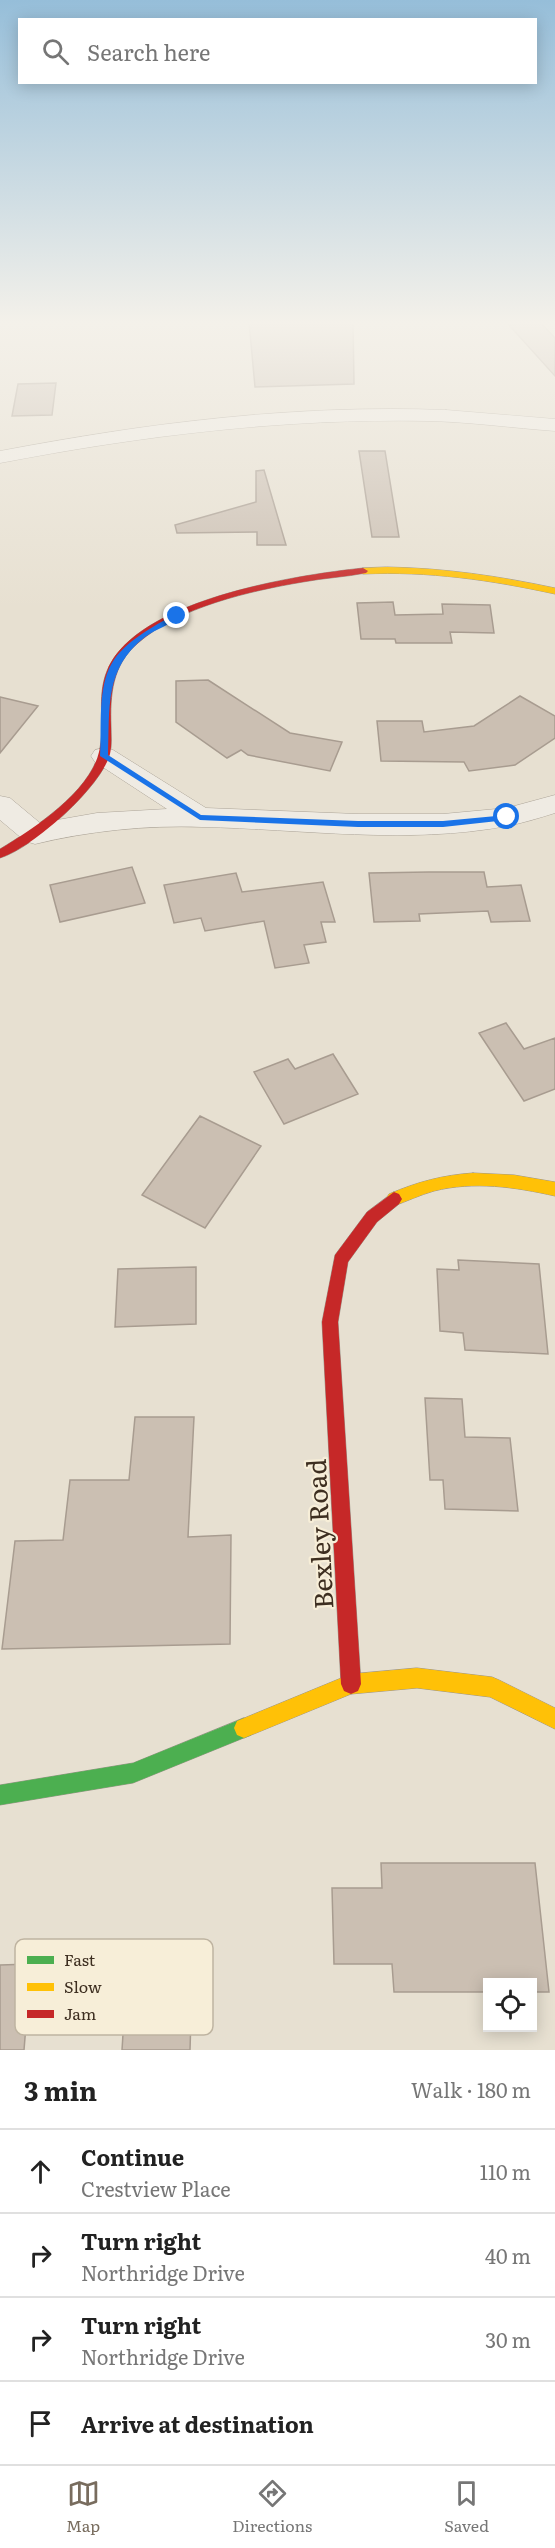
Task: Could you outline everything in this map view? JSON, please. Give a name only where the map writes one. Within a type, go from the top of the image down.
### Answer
[{"type":"street","points":[[0,457],[81,441],[185,426],[343,418]]},
{"type":"street","points":[[460,418],[555,425]]},
{"type":"street","points":[[0,854],[35,834],[68,808],[104,756],[107,693],[115,664],[142,636],[177,616],[222,599],[279,582],[321,574],[401,569],[447,570],[502,577],[555,591]]},
{"type":"street","points":[[104,756],[200,817]]},
{"type":"street","points":[[35,834],[80,823],[109,819],[200,817],[358,824],[443,824],[507,817],[555,804]]},
{"type":"street","points":[[0,805],[35,834]]},
{"type":"street","name":"Bexley Road","points":[[351,1684],[330,1322],[339,1266],[364,1224],[384,1204],[431,1182],[481,1177],[522,1180],[555,1189]]},
{"type":"street","points":[[0,1795],[133,1773],[351,1684],[417,1678],[492,1687],[555,1719]]},
{"type":"building","points":[[359,451],[385,451],[399,537],[372,537]]},
{"type":"building","points":[[264,470],[286,545],[257,545],[257,532],[177,533],[175,525],[256,502],[256,471]]},
{"type":"building","points":[[393,602],[395,615],[443,614],[442,604],[490,605],[494,633],[450,632],[452,643],[396,643],[395,639],[361,639],[357,603]]},
{"type":"building","points":[[208,680],[290,733],[342,742],[330,771],[248,755],[241,750],[227,758],[176,722],[176,681]]},
{"type":"building","points":[[520,696],[555,716],[555,738],[515,765],[469,771],[464,762],[381,761],[377,721],[422,721],[424,732],[474,726]]},
{"type":"building","points":[[0,697],[38,706],[0,753]]},
{"type":"building","points":[[132,867],[145,903],[60,922],[50,885]]},
{"type":"building","points":[[484,872],[487,887],[521,885],[530,921],[491,922],[488,911],[419,914],[420,921],[374,922],[369,873]]},
{"type":"building","points":[[236,873],[242,892],[323,882],[335,922],[321,922],[326,942],[304,945],[309,963],[275,968],[264,921],[205,931],[201,918],[174,923],[164,885]]},
{"type":"building","points":[[506,1023],[524,1049],[555,1038],[555,1089],[524,1101],[479,1033]]},
{"type":"building","points":[[333,1054],[358,1094],[284,1124],[254,1072],[288,1059],[295,1069]]},
{"type":"building","points":[[200,1116],[261,1146],[205,1228],[142,1195]]},
{"type":"building","points":[[458,1260],[539,1264],[548,1354],[465,1350],[463,1333],[440,1331],[437,1269],[459,1270]]},
{"type":"building","points":[[196,1267],[196,1324],[115,1327],[118,1269]]},
{"type":"building","points":[[425,1398],[462,1399],[465,1437],[510,1438],[518,1511],[445,1509],[443,1480],[430,1480]]},
{"type":"building","points":[[135,1417],[194,1417],[188,1537],[231,1535],[230,1644],[2,1649],[15,1541],[63,1540],[70,1480],[129,1480]]},
{"type":"building","points":[[381,1863],[535,1863],[549,1992],[537,1992],[537,1978],[483,1978],[483,1992],[394,1992],[392,1964],[334,1964],[332,1888],[382,1888]]},
{"type":"building","points":[[0,1965],[15,1965],[15,2035],[25,2035],[24,2050],[0,2050]]},
{"type":"building","points":[[123,2035],[190,2035],[190,2050],[122,2050]]},
{"type":"traffic: fast","points":[[0,1795],[133,1773],[244,1728]]},
{"type":"traffic: slow","points":[[363,571],[436,571],[508,581],[555,591]]},
{"type":"traffic: slow","points":[[394,1199],[434,1185],[473,1179],[514,1181],[555,1189]]},
{"type":"traffic: slow","points":[[244,1728],[351,1684],[417,1678],[492,1687],[555,1719]]},
{"type":"traffic: jam","points":[[0,854],[62,810],[89,782],[99,767],[105,752],[106,694],[111,672],[116,662],[134,641],[160,624],[229,596],[302,579],[363,571]]},
{"type":"traffic: jam","points":[[351,1684],[330,1322],[341,1260],[372,1217],[394,1199]]},
{"type":"route","points":[[177,616],[142,636],[115,664],[107,693],[104,756],[200,817],[358,824],[443,824],[507,817]]}]
